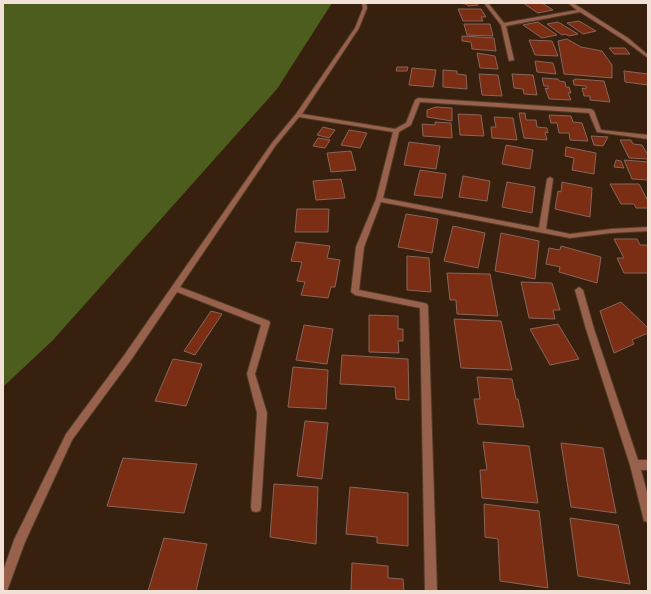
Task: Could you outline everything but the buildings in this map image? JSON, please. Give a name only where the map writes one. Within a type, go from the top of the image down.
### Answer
[{"type":"street","points":[[3,587],[20,540],[69,437],[128,358],[274,144],[298,115],[357,28],[365,8],[364,3]]},
{"type":"street","points":[[486,3],[503,25],[511,60]]},
{"type":"street","points":[[570,3],[626,39],[648,57]]},
{"type":"street","points":[[503,25],[582,10]]},
{"type":"street","points":[[298,115],[396,132],[410,124],[418,100],[591,111],[599,131],[648,137]]},
{"type":"street","points":[[396,132],[379,200],[360,247],[355,292],[424,306],[431,591]]},
{"type":"street","points":[[542,231],[550,180]]},
{"type":"street","points":[[379,200],[570,236],[611,231],[648,229]]},
{"type":"street","points":[[175,288],[266,323],[251,374],[262,413],[256,507]]},
{"type":"street","points":[[579,290],[590,330],[635,465],[648,517]]},
{"type":"street","points":[[635,465],[648,465]]},
{"type":"green space","points":[[3,3],[332,3],[277,89],[53,340],[3,387]]}]
